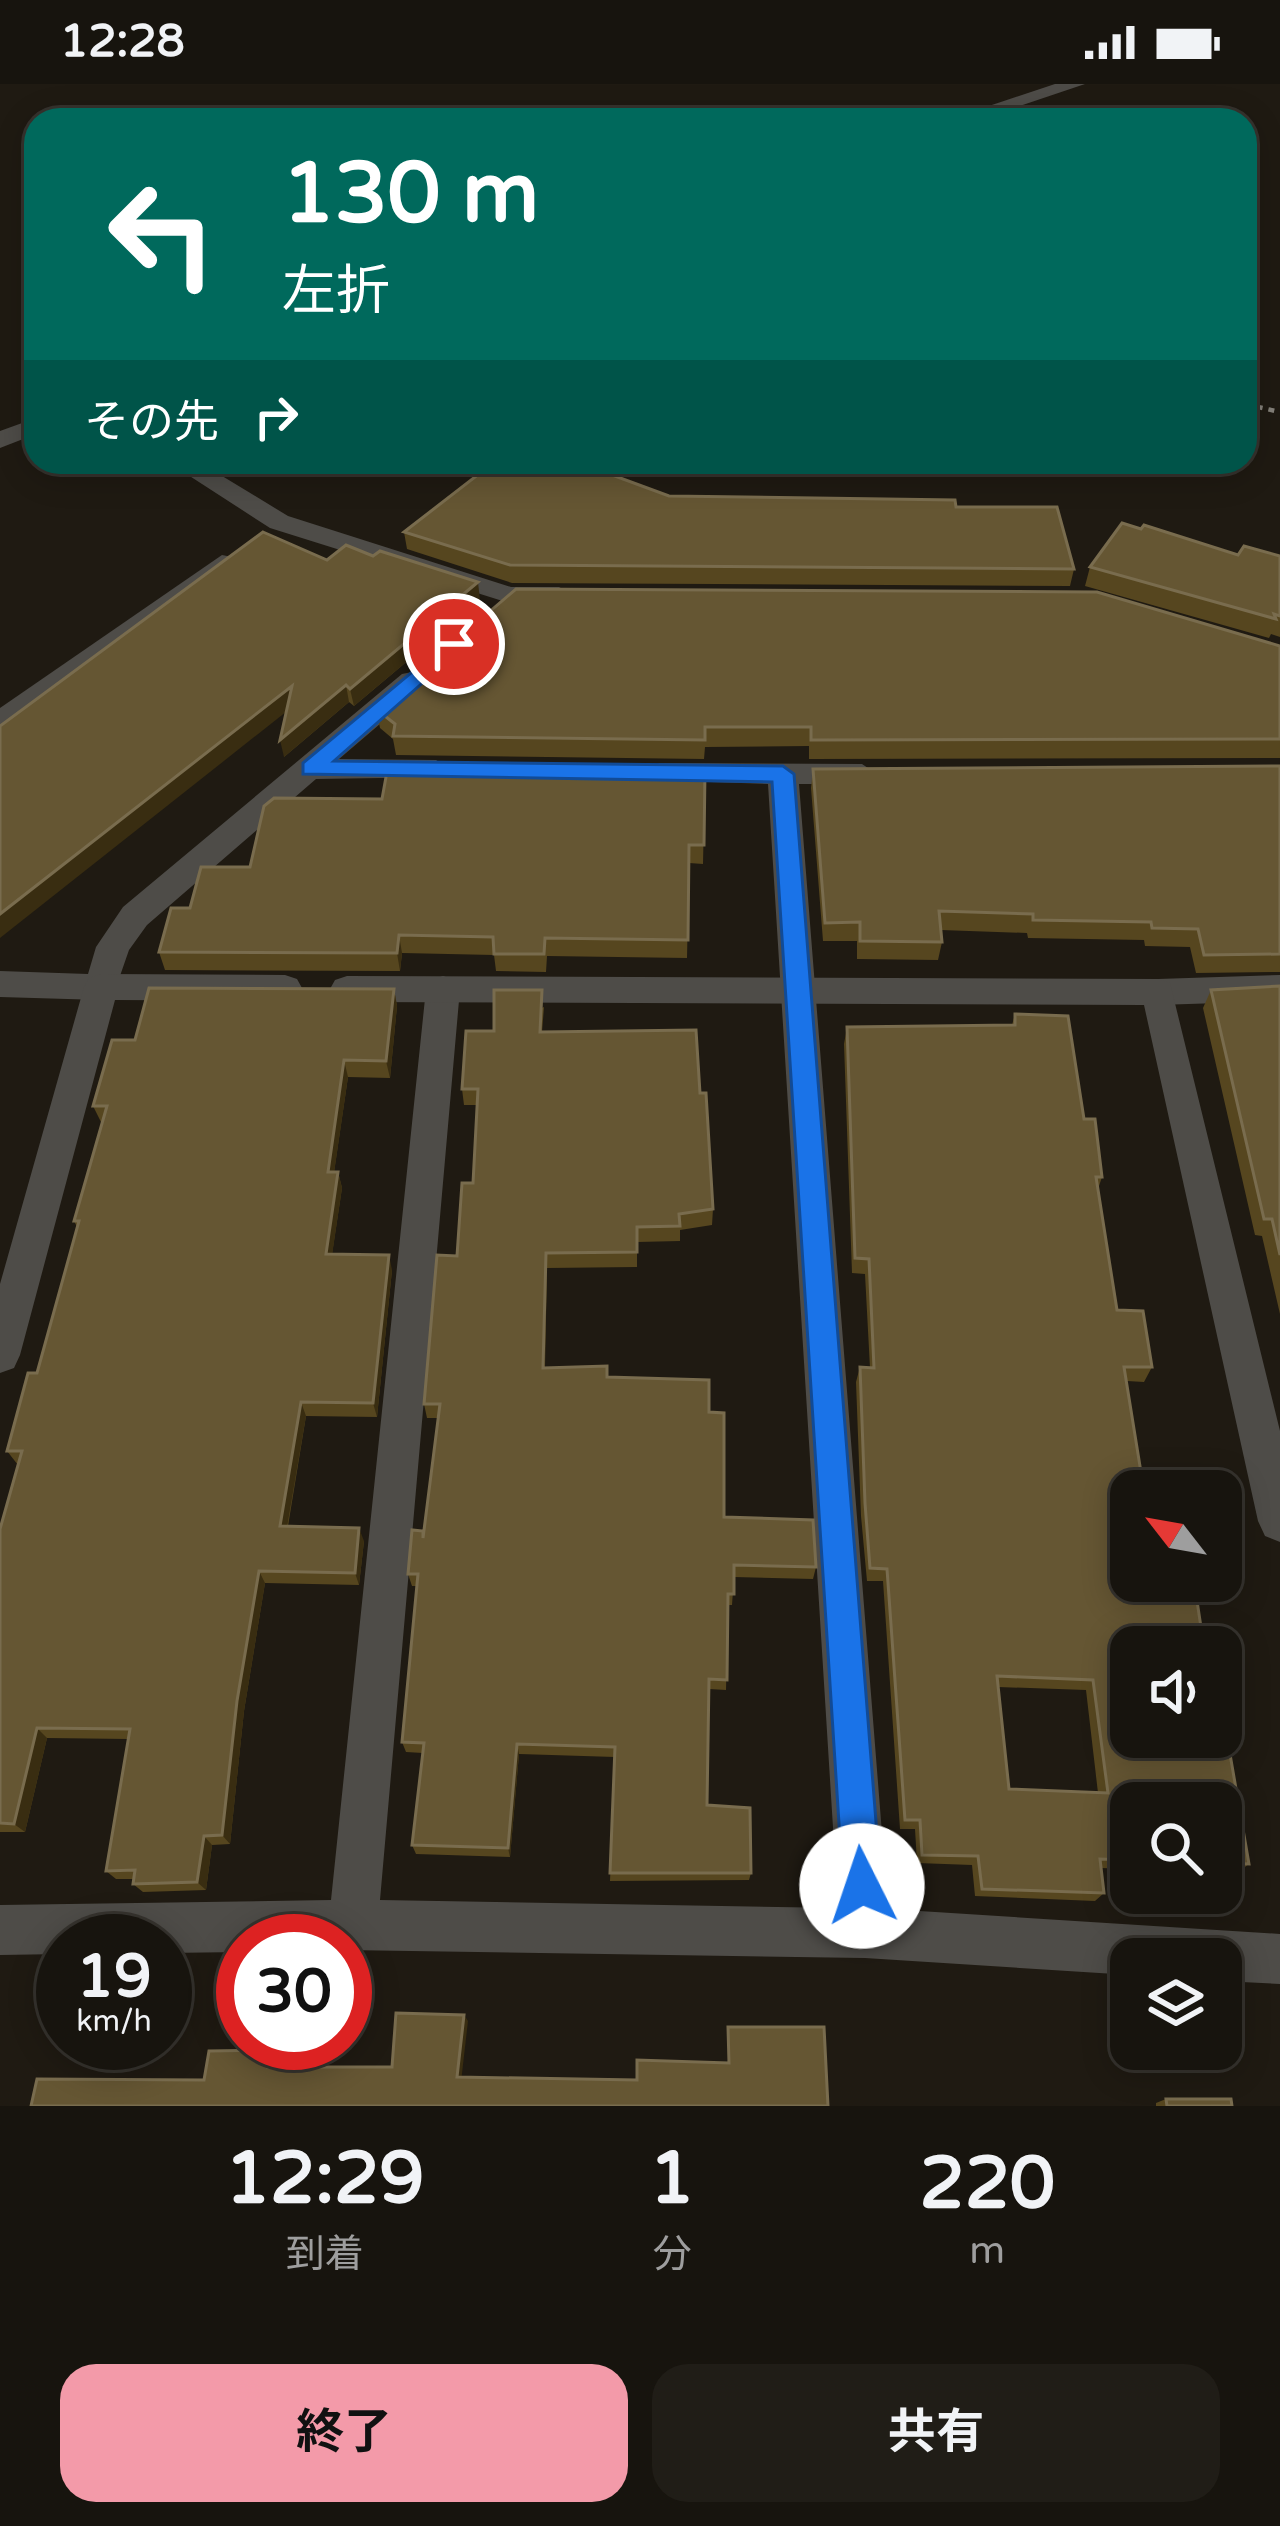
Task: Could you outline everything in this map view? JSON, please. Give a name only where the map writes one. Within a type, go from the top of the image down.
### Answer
[{"type":"street","points":[[996,108],[1075,84]]},
{"type":"street","points":[[194,474],[260,536],[499,604],[579,596]]},
{"type":"street","points":[[0,722],[260,536]]},
{"type":"street","points":[[0,1355],[113,947],[135,916],[436,659]]},
{"type":"street","points":[[311,769],[476,771]]},
{"type":"street","points":[[618,772],[901,773]]},
{"type":"street","points":[[783,774],[865,1933]]},
{"type":"street","points":[[0,984],[797,991],[1280,988]]},
{"type":"street","points":[[354,1914],[443,989]]},
{"type":"street","points":[[1158,992],[1280,1521]]},
{"type":"street","points":[[372,1925],[865,1933],[1280,1959]]},
{"type":"street","points":[[0,1930],[216,1927]]},
{"type":"building","points":[[479,474],[609,474],[669,496],[955,500],[956,507],[1057,507],[1074,569],[510,565],[404,532]]},
{"type":"building","points":[[1122,523],[1141,529],[1144,525],[1238,555],[1244,546],[1280,556],[1280,616],[1274,614],[1276,619],[1090,567]]},
{"type":"building","points":[[263,532],[327,560],[346,545],[478,582],[350,689],[346,685],[280,740],[292,686],[0,914],[0,726]]},
{"type":"building","points":[[516,589],[1097,592],[1280,646],[1280,739],[811,740],[811,727],[705,727],[705,740],[393,736],[395,724],[376,709]]},
{"type":"building","points":[[388,766],[705,770],[704,845],[689,845],[688,940],[545,938],[544,954],[494,954],[493,937],[399,935],[397,953],[159,952],[171,908],[190,908],[201,867],[250,867],[264,806],[274,798],[382,799]]},
{"type":"building","points":[[1280,766],[1280,954],[1204,955],[1198,929],[1152,928],[1151,922],[1033,920],[1033,914],[939,911],[942,942],[860,941],[860,922],[825,923],[813,769]]},
{"type":"building","points":[[1280,986],[1280,1255],[1272,1219],[1264,1219],[1211,990]]},
{"type":"building","points":[[149,988],[394,989],[386,1061],[344,1060],[328,1172],[338,1172],[326,1254],[389,1255],[373,1403],[301,1402],[280,1526],[359,1528],[355,1573],[259,1571],[237,1701],[222,1835],[204,1836],[197,1882],[133,1884],[135,1870],[106,1871],[130,1729],[37,1728],[14,1824],[0,1823],[0,1529],[22,1451],[7,1451],[28,1373],[37,1373],[107,1106],[93,1106],[112,1040],[135,1040]]},
{"type":"building","points":[[494,990],[542,990],[540,1032],[696,1030],[700,1093],[706,1093],[713,1209],[679,1214],[680,1226],[637,1227],[637,1252],[546,1253],[543,1368],[607,1366],[607,1377],[709,1380],[709,1412],[724,1413],[724,1517],[813,1520],[816,1567],[734,1565],[734,1594],[728,1594],[727,1680],[709,1679],[707,1805],[750,1808],[751,1873],[610,1873],[615,1747],[517,1744],[508,1848],[412,1845],[424,1743],[402,1742],[418,1574],[408,1574],[412,1530],[423,1531],[423,1538],[440,1404],[424,1404],[437,1255],[457,1256],[462,1183],[473,1183],[478,1089],[462,1089],[466,1031],[494,1031]]},
{"type":"building","points":[[1015,1014],[1068,1016],[1084,1119],[1095,1119],[1102,1177],[1096,1177],[1117,1310],[1143,1311],[1152,1367],[1124,1367],[1141,1470],[1110,1470],[1110,1602],[1197,1602],[1201,1626],[1110,1626],[1110,1758],[1231,1758],[1235,1782],[1110,1782],[1110,1859],[1100,1859],[1104,1893],[982,1889],[978,1856],[922,1855],[920,1820],[905,1820],[887,1569],[870,1568],[865,1503],[860,1367],[874,1368],[869,1259],[855,1258],[847,1027],[1015,1025]],"holes":[[[997,1676],[1093,1680],[1108,1793],[1009,1789]]]},
{"type":"building","points":[[1242,1824],[1249,1864],[1242,1864]]},
{"type":"building","points":[[396,2013],[464,2015],[457,2077],[637,2080],[637,2060],[729,2063],[728,2027],[824,2027],[828,2106],[31,2106],[37,2079],[204,2080],[209,2051],[216,2051],[216,2070],[392,2067]]},
{"type":"building","points":[[1166,2099],[1231,2099],[1232,2106],[1167,2106]]},
{"type":"route","points":[[454,644],[311,769],[783,774],[862,1886]]}]
